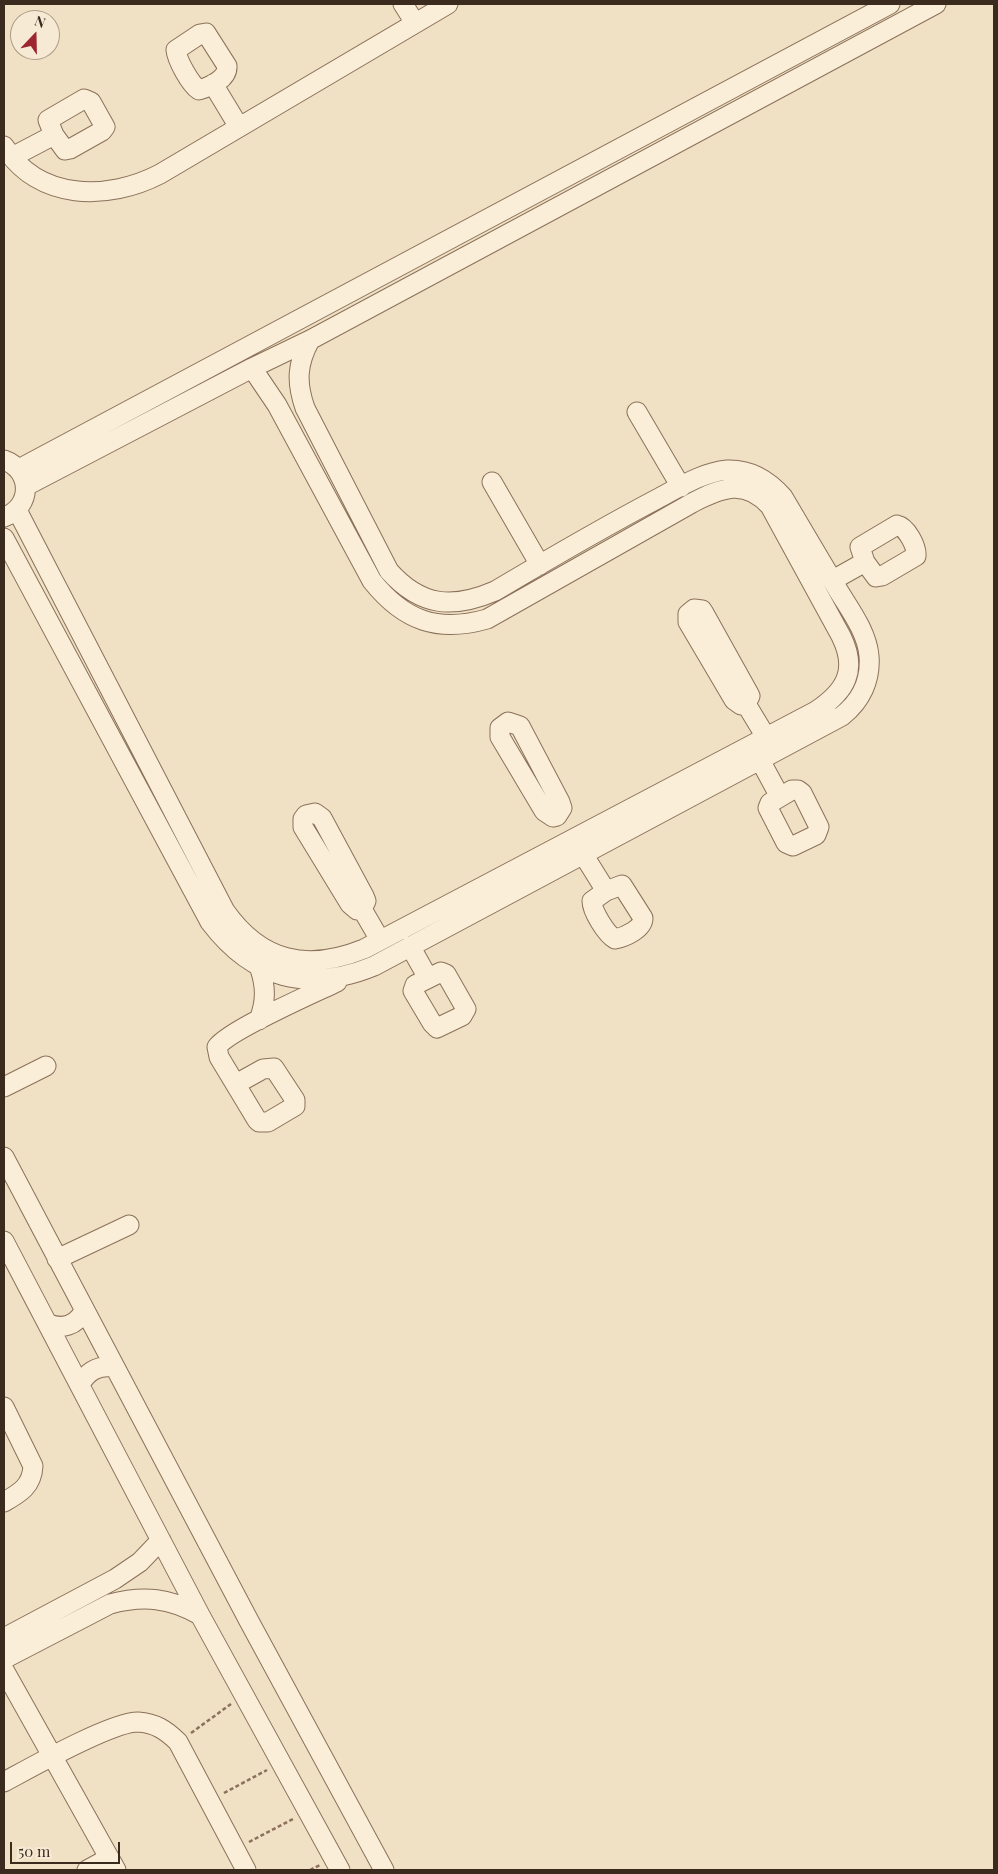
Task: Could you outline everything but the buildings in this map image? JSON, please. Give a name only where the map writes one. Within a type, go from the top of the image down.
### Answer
[{"type":"street","points":[[403,4],[415,23]]},
{"type":"street","points":[[54,135],[8,152],[32,176],[48,183],[65,188],[102,192],[122,190],[144,182],[448,4]]},
{"type":"street","points":[[577,847],[341,958],[320,962],[297,961],[274,954],[253,942],[235,926],[225,911],[132,732],[10,513],[24,499],[26,486],[11,464],[890,4]]},
{"type":"street","points":[[26,486],[252,368],[310,340],[936,4]]},
{"type":"street","points":[[213,84],[239,127]]},
{"type":"street","points":[[310,340],[302,356],[298,373],[299,391],[305,408],[390,571],[399,582],[426,599],[448,603],[475,600],[495,591],[610,523],[681,486],[725,470],[744,471],[772,485],[783,497],[860,626],[868,647],[869,669],[866,683],[852,708],[834,720],[760,760],[637,815]]},
{"type":"street","points":[[236,1084],[219,1057],[217,1047],[224,1041],[259,1020],[410,946],[577,847],[637,815],[766,737],[816,711],[838,696],[848,672],[849,658],[841,636],[770,506],[751,491],[739,488],[713,492],[487,619],[466,625],[444,626],[419,620],[392,603],[372,581],[277,405],[252,368]]},
{"type":"street","points":[[638,412],[681,486]]},
{"type":"street","points":[[492,482],[540,565]]},
{"type":"street","points":[[610,523],[622,543]]},
{"type":"street","points":[[4,538],[210,922],[224,940],[260,968],[283,976],[306,980],[330,980],[352,975]]},
{"type":"street","points":[[833,580],[866,562]]},
{"type":"street","points":[[841,636],[860,626]]},
{"type":"street","points":[[718,656],[737,703],[746,704],[766,737]]},
{"type":"street","points":[[113,742],[132,732]]},
{"type":"street","points":[[760,760],[780,797]]},
{"type":"street","points":[[319,814],[366,901],[362,909],[353,908],[326,866],[303,827],[303,819],[306,815],[319,814]]},
{"type":"street","points":[[557,816],[606,891]]},
{"type":"street","points":[[326,866],[343,856]]},
{"type":"street","points":[[362,909],[380,940]]},
{"type":"street","points":[[410,946],[428,978]]},
{"type":"street","points":[[259,1020],[265,1001],[265,990],[260,968]]},
{"type":"street","points":[[4,1087],[46,1066]]},
{"type":"street","points":[[4,1157],[113,1367],[384,1870]]},
{"type":"street","points":[[57,1259],[129,1225]]},
{"type":"street","points":[[4,1241],[200,1615],[340,1870]]},
{"type":"street","points":[[47,1323],[59,1327],[71,1324],[84,1311]]},
{"type":"street","points":[[80,1384],[90,1371],[105,1366],[113,1367]]},
{"type":"street","points":[[4,1407],[33,1466],[29,1485],[22,1492],[4,1502]]},
{"type":"street","points":[[4,1638],[101,1586],[140,1562],[161,1540]]},
{"type":"street","points":[[101,1586],[110,1604]]},
{"type":"street","points":[[4,1659],[110,1604],[128,1599],[157,1599],[184,1606],[200,1615]]},
{"type":"street","points":[[4,1670],[113,1864],[87,1870]]},
{"type":"street","points":[[4,1782],[53,1756],[120,1726],[136,1722],[152,1724],[167,1731],[178,1742],[246,1870]]},
{"type":"path","points":[[178,1742],[244,1695]]},
{"type":"path","points":[[209,1801],[281,1763]]},
{"type":"path","points":[[235,1849],[308,1811]]}]
